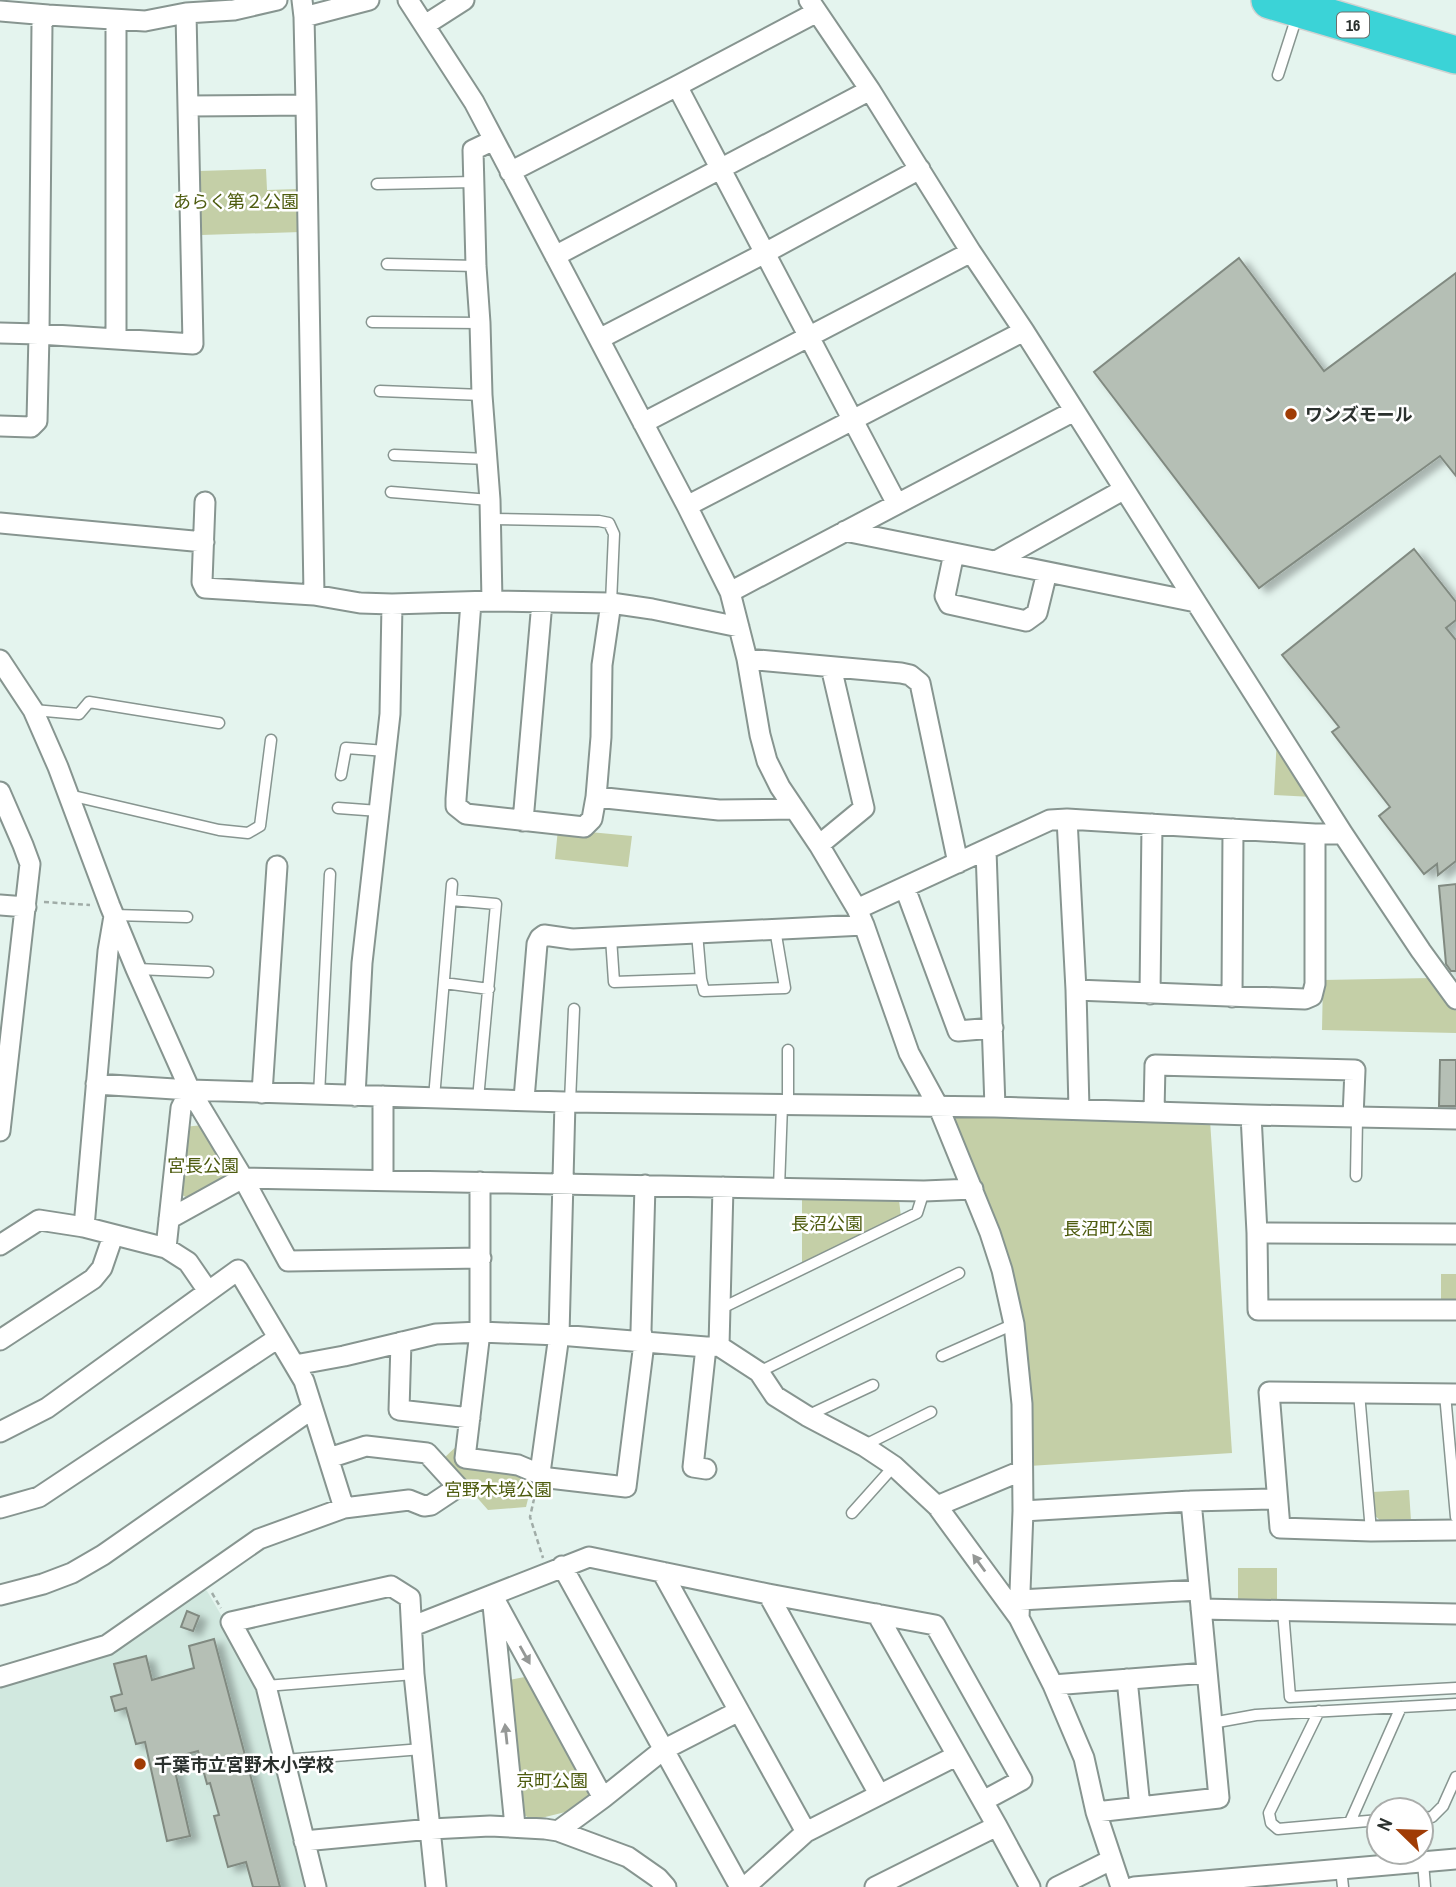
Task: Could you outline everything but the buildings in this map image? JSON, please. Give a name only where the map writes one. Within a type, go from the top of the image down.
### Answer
[{"type":"highway","name":"16","points":[[1285,5],[1456,55]]},
{"type":"street","points":[[0,11],[145,21],[186,13],[234,10],[277,0]]},
{"type":"street","points":[[314,595],[303,8],[369,0]]},
{"type":"street","points":[[408,0],[474,103],[730,592],[747,659],[760,735],[768,761],[780,787],[819,845],[861,917],[909,1052],[939,1108],[973,1189],[1002,1270],[1014,1324],[1022,1404],[1020,1609]]},
{"type":"street","points":[[425,25],[464,0]]},
{"type":"street","points":[[510,172],[677,86],[813,6],[870,90],[1343,834],[1456,999]]},
{"type":"street","points":[[0,333],[193,344],[186,13]]},
{"type":"street","points":[[0,426],[31,427],[37,421],[41,38],[42,23],[48,15]]},
{"type":"street","points":[[116,20],[116,339]]},
{"type":"street","points":[[677,86],[897,504]]},
{"type":"street","points":[[555,256],[870,90]]},
{"type":"street","points":[[188,106],[306,105]]},
{"type":"street","points":[[492,601],[473,150],[494,140]]},
{"type":"street","points":[[599,339],[920,169]]},
{"type":"street","points":[[643,423],[971,252]]},
{"type":"street","points":[[687,506],[1024,331]]},
{"type":"street","points":[[730,592],[1074,411]]},
{"type":"street","points":[[996,561],[1123,490]]},
{"type":"street","points":[[205,502],[202,582],[205,589],[314,595],[360,603],[611,603],[739,627]]},
{"type":"street","points":[[0,523],[204,542]]},
{"type":"street","points":[[845,531],[1196,602]]},
{"type":"street","points":[[954,553],[944,596],[949,604],[1026,621],[1037,613],[1047,572]]},
{"type":"street","points":[[471,602],[456,806],[466,814],[584,827],[592,819],[596,797],[601,737],[602,664],[611,603]]},
{"type":"street","points":[[523,821],[542,602]]},
{"type":"street","points":[[355,1096],[362,963],[390,714],[392,604]]},
{"type":"street","points":[[747,659],[901,673],[911,675],[920,683],[958,863]]},
{"type":"street","points":[[0,660],[33,710],[136,970],[190,1090],[243,1178],[288,1261],[481,1258]]},
{"type":"street","points":[[819,845],[864,808],[831,667]]},
{"type":"street","points":[[0,792],[6,819],[30,864],[0,1131]]},
{"type":"street","points":[[596,797],[719,810],[795,809]]},
{"type":"street","points":[[1067,819],[1079,1109]]},
{"type":"street","points":[[524,1100],[537,944],[544,935],[572,939],[611,938],[775,929],[861,917],[905,888],[1050,820],[1343,834]]},
{"type":"street","points":[[1150,994],[1152,824]]},
{"type":"street","points":[[1232,997],[1233,829]]},
{"type":"street","points":[[1076,990],[1304,999],[1312,996],[1315,984],[1315,834]]},
{"type":"street","points":[[986,850],[995,1107]]},
{"type":"street","points":[[262,1093],[277,866]]},
{"type":"street","points":[[905,888],[958,1031],[993,1028]]},
{"type":"street","points":[[0,905],[26,904]]},
{"type":"street","points":[[84,1227],[112,911]]},
{"type":"street","points":[[1154,1112],[1155,1065],[1355,1070],[1355,1117]]},
{"type":"street","points":[[96,1084],[262,1093],[567,1102],[995,1107],[1456,1119]]},
{"type":"street","points":[[166,1248],[181,1108],[190,1090]]},
{"type":"street","points":[[383,1096],[383,1179]]},
{"type":"street","points":[[540,1473],[559,1335],[562,1183],[567,1102]]},
{"type":"street","points":[[1251,1115],[1258,1310],[1456,1310]]},
{"type":"street","points":[[169,1219],[243,1178],[723,1188],[924,1191],[973,1189]]},
{"type":"street","points":[[480,1182],[480,1332],[465,1458],[518,1465],[549,1478],[626,1487],[644,1343],[641,1331],[645,1185]]},
{"type":"street","points":[[706,1469],[693,1466],[720,1309],[723,1188]]},
{"type":"street","points":[[0,1245],[39,1220],[84,1227],[166,1248],[188,1262],[208,1291]]},
{"type":"street","points":[[1257,1233],[1456,1234]]},
{"type":"street","points":[[0,1340],[93,1279],[102,1268],[114,1236]]},
{"type":"street","points":[[0,1432],[47,1408],[238,1270],[304,1381],[344,1508]]},
{"type":"street","points":[[295,1365],[436,1334],[480,1332],[713,1346],[759,1372],[775,1396],[894,1466],[937,1506],[1020,1609],[1084,1758],[1096,1812],[1121,1887]]},
{"type":"street","points":[[0,1508],[40,1497],[278,1338]]},
{"type":"street","points":[[401,1342],[399,1410],[470,1418]]},
{"type":"street","points":[[1450,1394],[1269,1392],[1280,1528],[1456,1530]]},
{"type":"street","points":[[0,1595],[72,1573],[114,1548],[312,1409]]},
{"type":"street","points":[[0,1677],[107,1645],[259,1539],[344,1508],[409,1500],[424,1506],[431,1505],[458,1487],[427,1453],[366,1446],[329,1458]]},
{"type":"street","points":[[937,1506],[1021,1471]]},
{"type":"street","points":[[1023,1511],[1277,1499]]},
{"type":"street","points":[[1096,1812],[1219,1798],[1191,1501]]},
{"type":"street","points":[[412,1626],[589,1557],[935,1625],[1022,1780],[983,1801]]},
{"type":"street","points":[[555,1569],[663,1750],[740,1887]]},
{"type":"street","points":[[662,1572],[806,1832]]},
{"type":"street","points":[[316,1887],[266,1686],[231,1622],[391,1586],[410,1598],[414,1674],[436,1887]]},
{"type":"street","points":[[768,1594],[879,1794]]},
{"type":"street","points":[[492,1595],[603,1798]]},
{"type":"street","points":[[492,1595],[515,1826]]},
{"type":"street","points":[[1020,1609],[1200,1600],[1283,1611],[1456,1614]]},
{"type":"street","points":[[877,1614],[1030,1887]]},
{"type":"street","points":[[1053,1685],[1207,1673]]},
{"type":"street","points":[[1127,1679],[1140,1807]]},
{"type":"street","points":[[558,1831],[663,1750],[739,1711]]},
{"type":"street","points":[[746,1887],[806,1832],[956,1756]]},
{"type":"street","points":[[304,1841],[431,1829],[515,1826],[558,1831],[628,1857],[658,1878],[666,1887]]},
{"type":"street","points":[[875,1887],[997,1826]]},
{"type":"street","points":[[1435,1861],[1456,1859]]},
{"type":"street","points":[[1057,1887],[1111,1860]]},
{"type":"street","points":[[1134,1887],[1342,1878],[1403,1866]]},
{"type":"lane","points":[[1278,75],[1285,5]]},
{"type":"lane","points":[[377,184],[474,182]]},
{"type":"lane","points":[[387,264],[476,266]]},
{"type":"lane","points":[[372,322],[481,323]]},
{"type":"lane","points":[[380,391],[482,395]]},
{"type":"lane","points":[[394,455],[486,458]]},
{"type":"lane","points":[[391,492],[490,509],[609,523],[614,534],[611,603]]},
{"type":"lane","points":[[33,710],[79,714],[89,702],[219,723]]},
{"type":"lane","points":[[68,795],[219,830],[247,833],[260,826],[271,740]]},
{"type":"lane","points":[[341,775],[346,748],[386,751]]},
{"type":"lane","points":[[338,808],[379,811]]},
{"type":"lane","points":[[319,1095],[330,874]]},
{"type":"lane","points":[[433,1098],[452,884]]},
{"type":"lane","points":[[451,900],[496,904],[478,1099]]},
{"type":"lane","points":[[112,911],[187,917]]},
{"type":"lane","points":[[697,933],[704,991],[785,988],[775,929]]},
{"type":"lane","points":[[611,938],[614,982],[701,979]]},
{"type":"lane","points":[[136,970],[208,972]]},
{"type":"lane","points":[[444,983],[489,989]]},
{"type":"lane","points":[[567,1102],[574,1009]]},
{"type":"lane","points":[[779,1188],[788,1050]]},
{"type":"lane","points":[[1355,1117],[1356,1176]]},
{"type":"lane","points":[[720,1309],[917,1213],[924,1191]]},
{"type":"lane","points":[[759,1372],[958,1273]]},
{"type":"lane","points":[[942,1356],[1014,1324]]},
{"type":"lane","points":[[807,1416],[873,1385]]},
{"type":"lane","points":[[1359,1393],[1371,1531]]},
{"type":"lane","points":[[1450,1394],[1456,1517]]},
{"type":"lane","points":[[864,1446],[931,1412]]},
{"type":"lane","points":[[852,1513],[894,1466]]},
{"type":"lane","points":[[1283,1611],[1290,1697],[1456,1688]]},
{"type":"lane","points":[[266,1686],[414,1674]]},
{"type":"lane","points":[[1212,1723],[1256,1715],[1456,1703]]},
{"type":"lane","points":[[1350,1822],[1401,1707]]},
{"type":"lane","points":[[1319,1711],[1269,1813],[1271,1822],[1278,1829],[1365,1821]]},
{"type":"lane","points":[[284,1760],[422,1749]]},
{"type":"lane","points":[[1435,1814],[1443,1806],[1456,1777]]},
{"type":"lane","points":[[1423,1866],[1425,1887]]},
{"type":"path","points":[[26,904],[112,911]]},
{"type":"path","points":[[540,1473],[530,1517],[555,1569]]},
{"type":"path","points":[[203,1580],[231,1622]]},
{"type":"shaded area","name":"千葉市立宮野木小学校","points":[[202,1588],[207,1591],[241,1649],[270,1711],[309,1887],[0,1887],[0,1682],[92,1658]]},
{"type":"green space","name":"あらく第２公園","points":[[266,169],[267,190],[299,189],[301,232],[201,235],[199,171]]},
{"type":"green space","points":[[1277,737],[1313,797],[1274,795]]},
{"type":"green space","points":[[558,829],[632,836],[628,867],[555,859]]},
{"type":"green space","points":[[1431,978],[1456,1011],[1456,1033],[1322,1030],[1323,980]]},
{"type":"green space","name":"長沼町公園","points":[[958,1113],[1210,1120],[1232,1453],[1029,1466],[1023,1336],[954,1123]]},
{"type":"green space","name":"宮長公園","points":[[204,1125],[232,1171],[229,1180],[192,1201],[179,1193],[183,1127]]},
{"type":"green space","name":"長沼公園","points":[[802,1196],[899,1200],[901,1217],[802,1263]]},
{"type":"green space","points":[[1441,1274],[1456,1274],[1456,1306],[1441,1306]]},
{"type":"green space","name":"宮野木境公園","points":[[462,1441],[458,1462],[521,1471],[532,1483],[526,1507],[488,1510],[443,1459]]},
{"type":"green space","points":[[1409,1490],[1411,1521],[1381,1521],[1374,1515],[1372,1492]]},
{"type":"green space","points":[[1238,1568],[1277,1568],[1277,1603],[1238,1603]]},
{"type":"green space","name":"京町公園","points":[[530,1676],[597,1795],[594,1805],[533,1820],[522,1814],[509,1680]]},
{"type":"place","name":"ワンズモール","points":[[1291,414]]},
{"type":"place","name":"千葉市立宮野木小学校","points":[[140,1764]]}]
